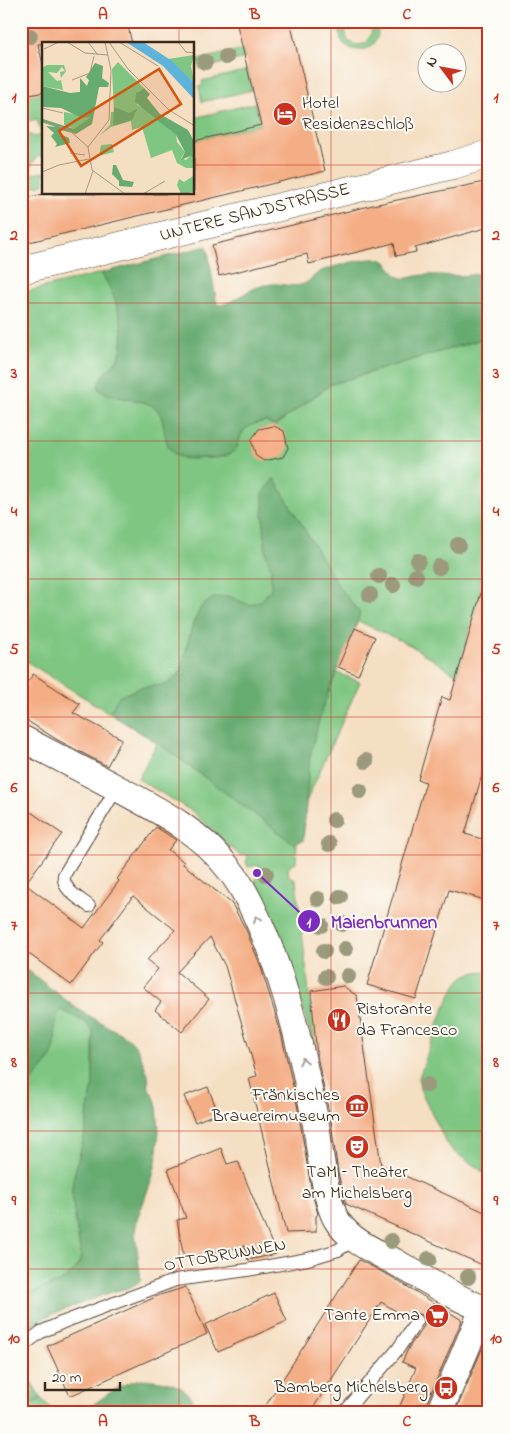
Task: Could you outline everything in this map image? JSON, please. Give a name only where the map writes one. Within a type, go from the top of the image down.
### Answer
[{"type":"street","name":"UNTERE SANDSTRASSE","points":[[21,270],[435,170],[489,154]]},
{"type":"street","points":[[21,738],[117,788],[184,826],[210,847],[230,870],[244,892],[276,964],[294,1018],[330,1206],[337,1221],[355,1239],[435,1294],[486,1310],[439,1413]]},
{"type":"lane","points":[[89,906],[69,891],[64,881],[64,876],[117,788]]},
{"type":"lane","name":"OTTOBRUNNEN","points":[[21,1347],[41,1332],[60,1323],[176,1280],[308,1259],[338,1250],[355,1239]]},
{"type":"lane","points":[[344,1413],[398,1349],[418,1321]]},
{"type":"green space","points":[[343,21],[352,21],[346,30],[347,39],[360,45],[366,43],[371,35],[370,26],[366,21],[375,21],[378,34],[375,43],[368,48],[359,50],[350,48],[343,43],[340,34]]},
{"type":"green space","points":[[243,49],[245,58],[200,69],[198,60]]},
{"type":"green space","points":[[248,70],[252,90],[202,102],[199,87],[203,85],[202,81]]},
{"type":"green space","points":[[42,92],[42,156],[37,157],[30,167],[32,174],[42,172],[42,185],[21,190],[21,162],[26,149],[21,142],[21,129],[34,137],[41,135],[37,119],[21,123],[21,97]]},
{"type":"green space","points":[[255,103],[261,125],[195,141],[195,118]]},
{"type":"green space","points":[[207,246],[217,305],[227,303],[250,290],[264,285],[301,285],[324,270],[366,259],[383,260],[402,278],[425,275],[465,275],[489,269],[489,337],[331,384],[274,426],[266,421],[247,428],[240,437],[238,446],[230,454],[206,458],[186,458],[175,454],[169,447],[162,419],[158,411],[151,405],[99,390],[100,380],[120,355],[122,346],[119,313],[111,291],[101,273]]},
{"type":"green space","points":[[101,273],[111,290],[119,312],[122,345],[118,358],[101,378],[111,395],[144,402],[158,410],[169,447],[174,453],[186,459],[223,456],[232,450],[248,427],[266,421],[275,426],[331,384],[489,337],[489,565],[457,675],[410,645],[358,621],[336,672],[360,682],[306,802],[303,841],[297,842],[296,862],[288,868],[289,876],[296,880],[316,1053],[292,971],[253,882],[263,872],[259,865],[248,867],[246,862],[248,857],[246,854],[240,856],[193,812],[138,779],[157,743],[21,658],[21,293]]},
{"type":"green space","points":[[274,478],[339,587],[360,613],[322,709],[310,755],[303,841],[297,842],[296,845],[158,743],[109,713],[118,697],[139,688],[168,684],[180,673],[192,626],[201,607],[213,598],[229,596],[249,605],[262,600],[271,589],[271,569],[266,554],[263,494]]},
{"type":"green space","points":[[21,965],[76,1008],[128,1038],[138,1049],[148,1075],[149,1089],[154,1096],[157,1106],[159,1131],[156,1162],[152,1179],[137,1220],[135,1232],[141,1281],[129,1288],[112,1292],[50,1315],[24,1331],[21,1336],[21,1298],[64,1279],[72,1273],[81,1257],[72,1190],[86,1129],[93,1086],[93,1031],[84,1021],[61,1010],[55,1025],[55,1046],[53,1052],[43,1069],[21,1092]]},
{"type":"green space","points":[[485,971],[489,972],[489,1176],[453,1151],[446,1142],[420,1089],[419,1078],[438,1025],[456,985],[467,975]]},
{"type":"green space","points":[[61,1010],[84,1021],[93,1031],[93,1086],[86,1129],[72,1190],[81,1257],[72,1273],[64,1279],[21,1298],[21,1092],[39,1074],[53,1052],[55,1025]]},
{"type":"green space","points":[[21,1358],[26,1373],[42,1399],[34,1403],[21,1399]]},
{"type":"green space","points":[[141,1379],[162,1381],[182,1388],[193,1399],[197,1413],[82,1413],[117,1389]]},
{"type":"green space","points":[[21,1399],[34,1403],[42,1399],[55,1413],[21,1413]]},
{"type":"building","points":[[21,21],[127,21],[132,42],[42,42],[42,44],[38,44],[42,61],[42,92],[21,97]]},
{"type":"building","name":"Hotel Residenzschloß","points":[[236,21],[290,21],[325,171],[21,244],[21,199],[42,194],[195,195],[195,141],[261,125]]},
{"type":"building","points":[[489,181],[489,227],[415,248],[416,252],[396,256],[394,243],[309,264],[307,254],[219,276],[212,245],[373,205]]},
{"type":"building","points":[[274,426],[284,431],[288,448],[283,457],[264,461],[256,456],[251,440],[259,429]]},
{"type":"building","points":[[483,586],[489,586],[489,751],[465,834],[489,841],[489,901],[449,890],[416,999],[367,985],[426,782],[418,780],[442,697],[450,700]]},
{"type":"building","points":[[355,628],[375,637],[358,675],[338,667]]},
{"type":"building","points":[[33,674],[80,704],[73,713],[122,739],[107,766],[56,739],[21,717],[21,692]]},
{"type":"building","points":[[31,812],[62,834],[25,884],[84,928],[119,881],[117,879],[156,827],[176,840],[168,850],[232,904],[246,930],[260,964],[281,1033],[297,1104],[312,1193],[318,1214],[316,1216],[316,1232],[286,1233],[249,1078],[257,1076],[225,966],[210,937],[177,972],[209,999],[182,1032],[155,1010],[161,1002],[143,987],[158,969],[147,960],[175,930],[133,896],[100,940],[103,942],[71,985],[21,948],[21,825]]},
{"type":"building","points":[[343,986],[357,996],[381,1165],[489,1214],[489,1268],[346,1204],[338,1173],[331,1122],[317,1056],[311,991]]},
{"type":"building","points":[[208,1087],[218,1113],[195,1122],[184,1096]]},
{"type":"building","points":[[221,1148],[227,1164],[238,1161],[276,1254],[248,1260],[245,1246],[184,1259],[177,1220],[186,1218],[168,1169]]},
{"type":"building","points":[[359,1260],[390,1276],[462,1320],[424,1413],[397,1413],[416,1368],[402,1362],[409,1347],[424,1326],[424,1318],[417,1313],[413,1314],[409,1319],[381,1302],[310,1413],[261,1413]]},
{"type":"building","points":[[186,1287],[207,1334],[70,1396],[47,1346],[160,1295]]},
{"type":"building","points":[[274,1293],[287,1321],[218,1352],[205,1325]]},
{"type":"building","points":[[488,1335],[489,1413],[455,1413]]},
{"type":"place","name":"Hotel Residenzschloß","points":[[285,114]]},
{"type":"place","name":"Maienbrunnen","points":[[257,873]]},
{"type":"place","name":"Ristorante da Francesco","points":[[339,1020]]},
{"type":"place","name":"Fränkisches Brauereimuseum","points":[[357,1106]]},
{"type":"place","name":"TaM – Theater am Michelsberg","points":[[357,1147]]},
{"type":"place","name":"Tante Emma","points":[[437,1316]]},
{"type":"place","name":"Bamberg Michelsberg","points":[[446,1388]]}]
